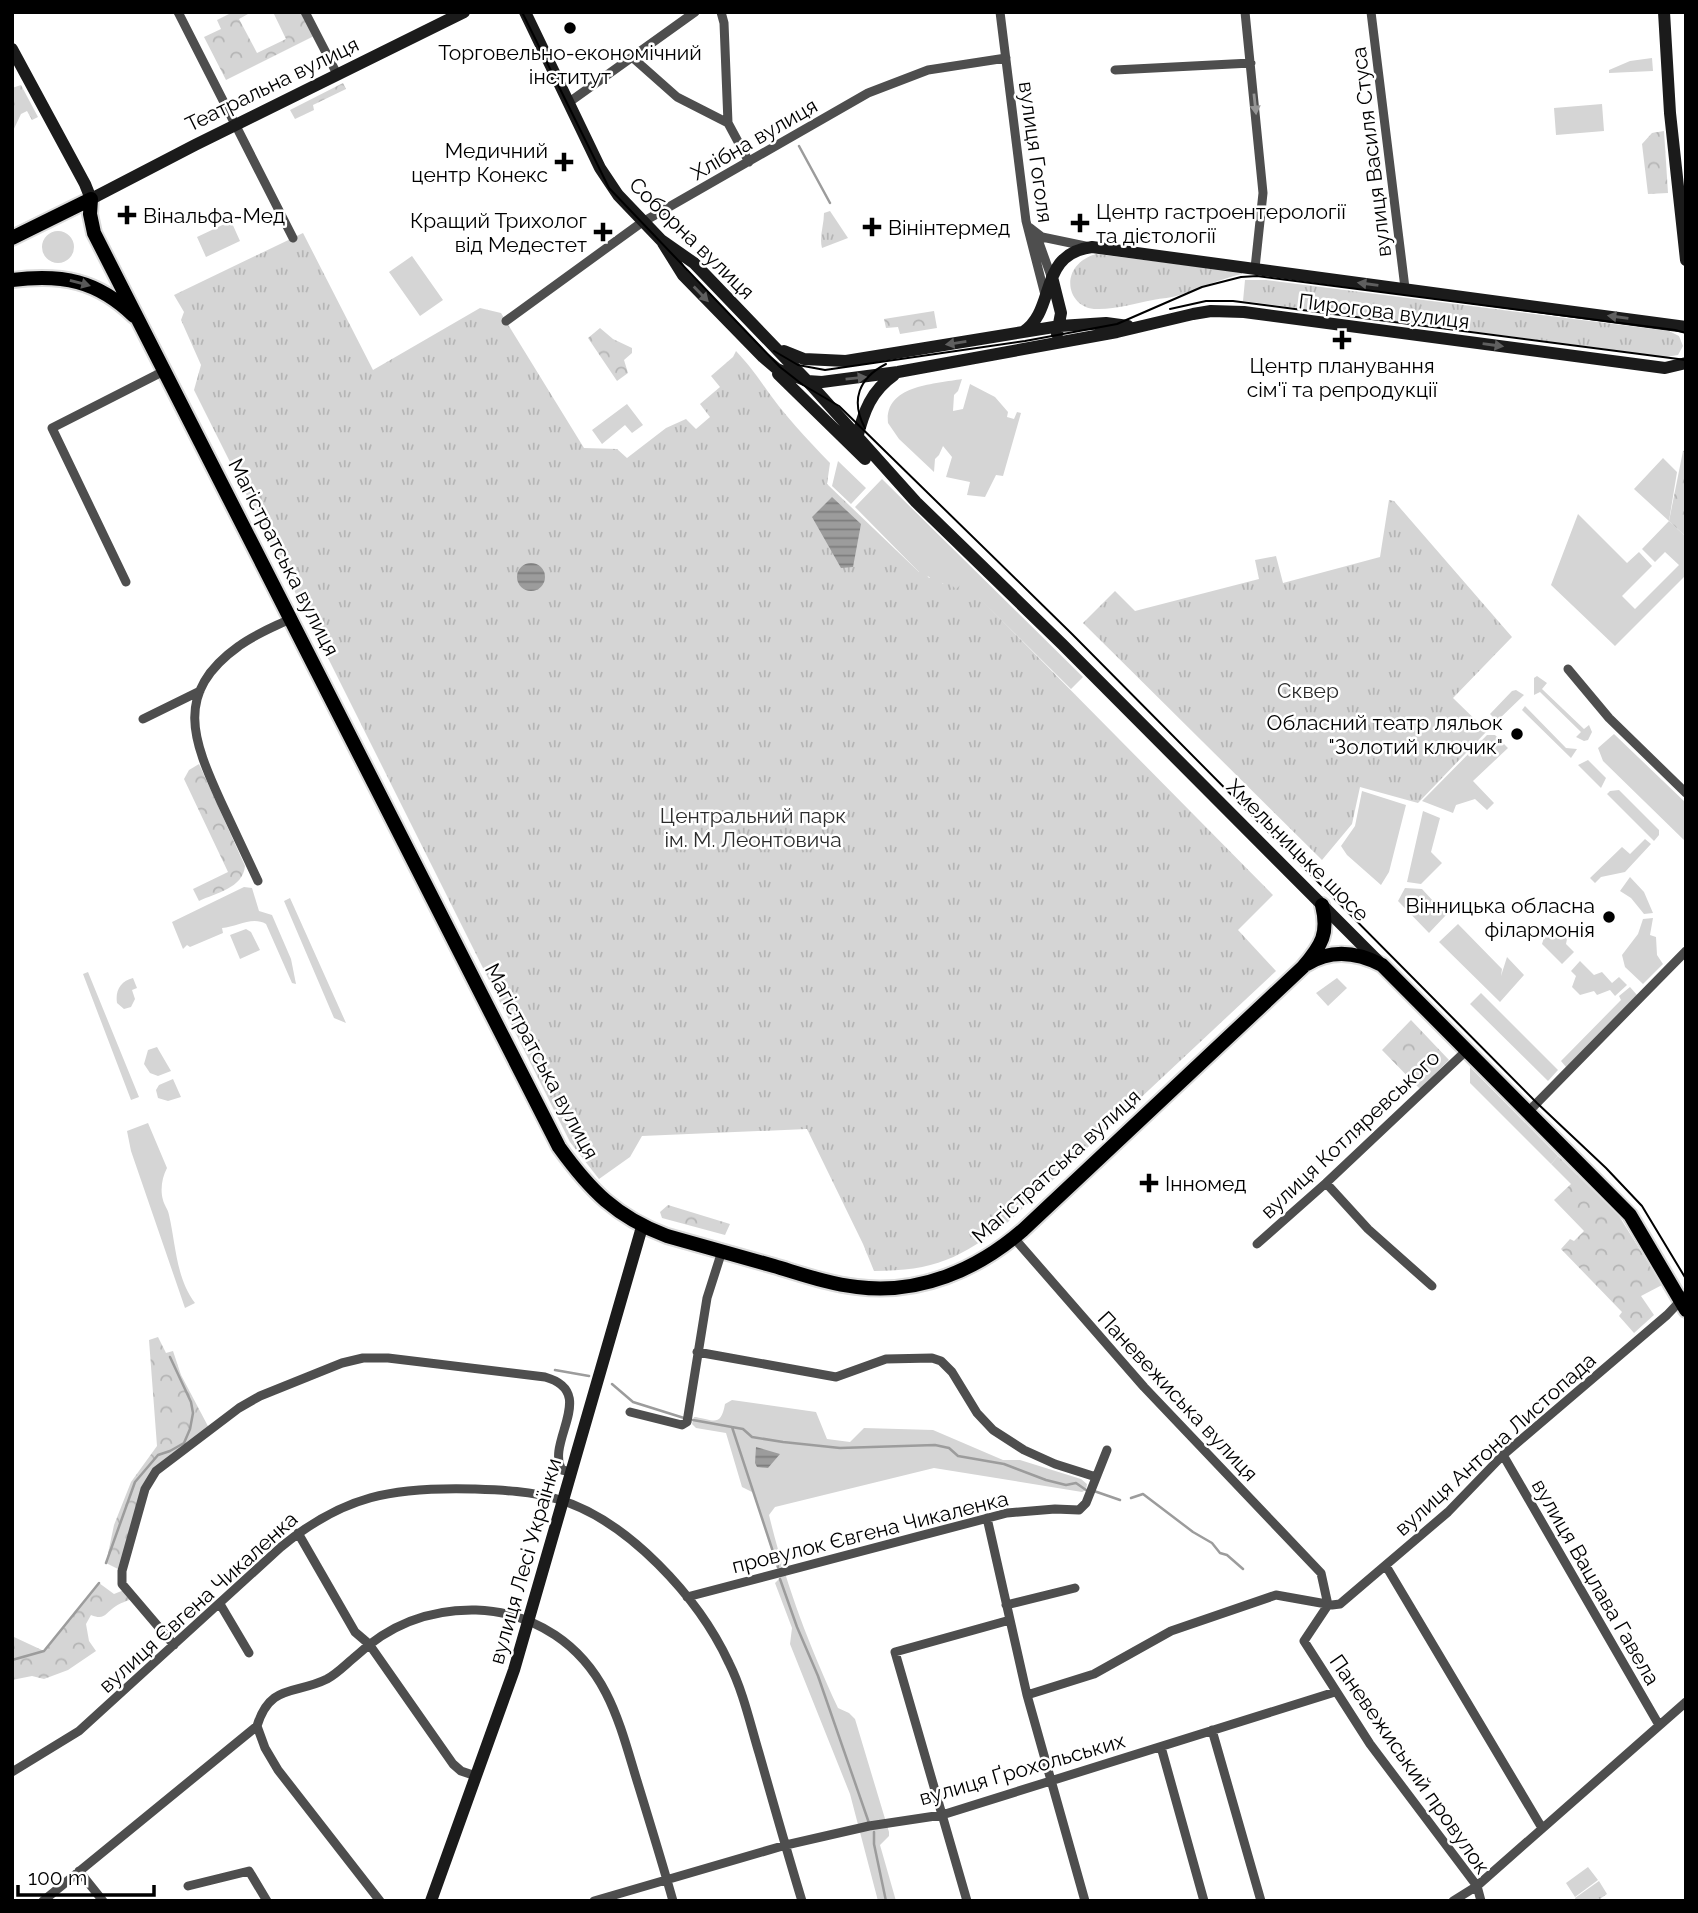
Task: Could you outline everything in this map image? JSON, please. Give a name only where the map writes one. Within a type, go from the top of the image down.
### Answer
[{"type":"main road","name":"Театральна вулиця","points":[[12,237],[464,12]]},
{"type":"main road","name":"Соборна вулиця","points":[[525,12],[605,178],[661,240],[694,263],[765,335]]},
{"type":"main road","points":[[1664,12],[1670,113],[1686,260]]},
{"type":"main road","points":[[12,49],[85,184],[95,197]]},
{"type":"main road","name":"Магістратська вулиця","points":[[95,197],[92,228],[559,1147],[580,1177],[602,1199],[642,1227],[832,1283],[859,1287],[888,1288],[920,1284],[958,1273],[986,1259],[1014,1238],[1303,967]]},
{"type":"main road","points":[[661,240],[683,275],[813,408],[883,476],[916,502]]},
{"type":"main road","name":"Пирогова вулиця","points":[[1092,247],[1686,327]]},
{"type":"main road","points":[[1023,332],[1036,321],[1051,276],[1070,255],[1092,247]]},
{"type":"main road","points":[[1051,276],[1060,320],[1052,344]]},
{"type":"main road","points":[[12,280],[61,278],[88,284],[118,301],[142,325]]},
{"type":"main road","points":[[1045,295],[1049,316],[1077,325],[1106,323],[1132,327]]},
{"type":"main road","name":"Пирогова вулиця","points":[[811,383],[898,372],[1079,339],[1211,311],[1270,315],[1665,368],[1686,363]]},
{"type":"main road","points":[[765,335],[794,356],[818,361],[846,361],[1023,332],[1060,320]]},
{"type":"main road","points":[[1060,320],[1079,339]]},
{"type":"main road","name":"Хмельницьке шосе","points":[[765,335],[916,502],[1630,1215],[1684,1302]]},
{"type":"main road","points":[[763,357],[778,369],[811,383]]},
{"type":"main road","points":[[813,408],[811,383],[825,370],[846,361]]},
{"type":"main road","points":[[857,438],[870,398],[883,383],[898,372]]},
{"type":"main road","points":[[1303,967],[1323,939],[1326,922],[1322,905]]},
{"type":"main road","points":[[1303,967],[1324,956],[1348,953],[1360,955],[1382,965]]},
{"type":"main road","name":"вулиця Лесі Українки","points":[[431,1901],[514,1670],[642,1227]]},
{"type":"street","points":[[178,12],[293,238]]},
{"type":"street","points":[[305,12],[337,74]]},
{"type":"street","points":[[568,103],[695,12]]},
{"type":"street","points":[[721,12],[724,23],[728,123],[749,162]]},
{"type":"street","name":"вулиця Гоголя","points":[[1000,12],[1027,225],[1045,295]]},
{"type":"street","points":[[1245,12],[1263,193],[1255,268]]},
{"type":"street","name":"вулиця Василя Стуса","points":[[1371,12],[1405,288]]},
{"type":"street","points":[[633,58],[677,97],[728,123]]},
{"type":"street","name":"Хлібна вулиця","points":[[506,321],[643,222],[888,84],[928,70],[1006,58]]},
{"type":"street","points":[[1115,70],[1251,63]]},
{"type":"street","points":[[1027,225],[1035,234]]},
{"type":"street","name":"вулиця Гоголя","points":[[1035,234],[1051,276]]},
{"type":"street","name":"Пирогова вулиця","points":[[1035,234],[1092,247]]},
{"type":"street","points":[[125,582],[52,428],[166,370]]},
{"type":"street","points":[[258,881],[202,761],[194,714],[200,691],[209,674],[240,644],[292,618]]},
{"type":"street","points":[[1568,669],[1609,718],[1686,793]]},
{"type":"street","points":[[143,719],[200,691]]},
{"type":"street","points":[[1528,1112],[1686,951]]},
{"type":"street","name":"вулиця Котляревського","points":[[1256,1244],[1326,1183],[1467,1050]]},
{"type":"street","points":[[1326,1183],[1368,1229],[1432,1286]]},
{"type":"street","name":"Паневежиська вулиця","points":[[1014,1238],[1144,1387],[1321,1573],[1328,1605]]},
{"type":"street","points":[[629,1412],[682,1425],[687,1421],[706,1298],[722,1251]]},
{"type":"street","name":"вулиця Антона Листопада","points":[[1328,1605],[1340,1604],[1386,1566],[1448,1512],[1503,1455],[1684,1302]]},
{"type":"street","points":[[697,1352],[836,1377],[886,1359],[932,1358],[941,1361],[952,1372],[977,1413],[993,1430],[1034,1455],[1096,1477]]},
{"type":"street","points":[[174,1645],[122,1584],[122,1571],[145,1489],[156,1471],[239,1408],[271,1391],[342,1363],[363,1358],[388,1358],[551,1379],[563,1385],[569,1397],[569,1412],[558,1460],[562,1469],[571,1472]]},
{"type":"street","name":"провулок Євгена Чикаленка","points":[[687,1597],[1007,1513],[1079,1510],[1086,1503],[1107,1450]]},
{"type":"street","name":"вулиця Вацлава Гавела","points":[[1503,1455],[1659,1726]]},
{"type":"street","name":"вулиця Євгена Чикаленка","points":[[12,1772],[79,1731],[299,1533],[346,1505],[392,1493],[429,1489],[481,1490],[562,1500],[607,1521],[642,1549],[687,1597],[719,1645],[738,1685],[802,1901]]},
{"type":"street","points":[[987,1518],[1027,1695],[1086,1901]]},
{"type":"street","points":[[299,1533],[351,1626],[369,1644],[453,1764],[461,1771],[476,1776]]},
{"type":"street","points":[[1386,1566],[1542,1828]]},
{"type":"street","points":[[1006,1605],[1075,1588]]},
{"type":"street","points":[[1027,1695],[1094,1674],[1171,1631],[1276,1595],[1328,1605]]},
{"type":"street","points":[[220,1604],[249,1653]]},
{"type":"street","name":"Паневежиський провулок","points":[[1328,1605],[1304,1641],[1370,1744],[1477,1886],[1481,1901]]},
{"type":"street","points":[[43,1901],[257,1726],[264,1708],[277,1694],[327,1679],[369,1644],[407,1621],[458,1611],[488,1611],[536,1623],[578,1652],[603,1685],[620,1727],[673,1901]]},
{"type":"street","points":[[967,1901],[895,1652],[1010,1620]]},
{"type":"street","name":"вулиця Ґрохольських","points":[[594,1901],[786,1845],[869,1826],[942,1815],[1335,1692]]},
{"type":"street","points":[[1453,1901],[1477,1886],[1686,1702]]},
{"type":"street","points":[[257,1726],[265,1748],[278,1770],[380,1901]]},
{"type":"street","points":[[1212,1730],[1261,1901]]},
{"type":"street","points":[[1161,1747],[1204,1901]]},
{"type":"street","points":[[79,1871],[103,1901]]},
{"type":"street","points":[[188,1886],[249,1871],[267,1901]]},
{"type":"green space","points":[[233,12],[248,12],[239,19],[257,53],[286,39],[273,12],[302,12],[314,36],[226,80],[204,37],[221,29],[217,20]]},
{"type":"green space","points":[[1652,58],[1653,71],[1609,73],[1609,70],[1630,61]]},
{"type":"green space","points":[[343,83],[346,89],[313,105],[314,110],[295,119],[290,110]]},
{"type":"green space","points":[[21,85],[38,117],[32,120],[27,111],[21,114],[12,133],[12,88]]},
{"type":"green space","points":[[1602,104],[1604,131],[1556,135],[1554,108]]},
{"type":"green space","points":[[1664,131],[1668,193],[1648,194],[1642,144],[1652,133]]},
{"type":"green space","points":[[830,211],[848,238],[822,248],[824,213]]},
{"type":"green space","points":[[231,221],[240,241],[206,257],[197,237]]},
{"type":"green space","points":[[58,231],[69,236],[74,247],[69,258],[58,263],[47,258],[42,247],[47,236]]},
{"type":"green space","name":"Центральний парк ім. М. Леонтовича","points":[[303,233],[373,370],[480,308],[501,313],[584,448],[617,449],[627,458],[666,428],[686,419],[696,429],[710,417],[700,404],[720,387],[711,376],[733,357],[736,351],[787,416],[830,463],[827,484],[919,572],[922,569],[929,578],[934,574],[943,584],[947,581],[956,589],[964,582],[1273,895],[1238,930],[1276,971],[1008,1222],[976,1245],[930,1265],[874,1271],[807,1129],[642,1136],[630,1157],[599,1179],[570,1142],[194,390],[201,365],[181,320],[184,312],[174,295]]},
{"type":"green space","points":[[1096,254],[1242,274],[1173,297],[1113,308],[1088,308],[1073,296],[1071,277],[1083,260]]},
{"type":"green space","points":[[412,256],[443,300],[420,316],[389,272]]},
{"type":"green space","points":[[1245,280],[1266,280],[1669,331],[1679,336],[1683,346],[1678,355],[1666,357],[1243,301]]},
{"type":"green space","points":[[934,311],[937,328],[900,334],[898,327],[886,328],[884,319]]},
{"type":"green space","points":[[600,328],[613,339],[632,348],[632,353],[624,360],[628,373],[617,381],[588,338]]},
{"type":"green space","points":[[962,379],[954,395],[953,411],[963,409],[970,384],[995,397],[1008,412],[1007,417],[1014,419],[1017,412],[1021,413],[1003,476],[996,475],[985,497],[967,495],[970,482],[946,477],[952,457],[943,446],[935,459],[934,472],[899,439],[888,423],[889,410],[894,401],[903,394],[926,385]]},
{"type":"green space","points":[[627,404],[643,425],[632,433],[625,425],[602,444],[592,430]]},
{"type":"green space","points":[[1686,450],[1686,537],[1669,521],[1683,451]]},
{"type":"green space","points":[[1663,458],[1677,472],[1669,521],[1634,489]]},
{"type":"green space","points":[[838,461],[866,488],[851,504],[832,486]]},
{"type":"green space","points":[[882,479],[1083,677],[1071,689],[964,583],[956,590],[919,572],[855,507]]},
{"type":"green space","name":"Сквер","points":[[1389,500],[1394,501],[1512,637],[1453,698],[1487,731],[1418,803],[1360,787],[1352,824],[1322,860],[1083,623],[1115,591],[1135,611],[1259,579],[1255,560],[1276,556],[1283,583],[1380,557]]},
{"type":"green space","points":[[1578,514],[1627,563],[1639,552],[1652,566],[1622,596],[1635,609],[1679,565],[1665,552],[1655,562],[1642,549],[1669,521],[1686,537],[1686,575],[1615,646],[1551,585]]},
{"type":"green space","points":[[1537,676],[1547,683],[1542,689],[1584,729],[1589,725],[1592,732],[1588,740],[1576,737],[1581,732],[1540,692],[1534,695],[1534,678]]},
{"type":"green space","points":[[1516,690],[1524,695],[1497,721],[1490,714]]},
{"type":"green space","points":[[1525,706],[1566,748],[1577,749],[1571,758],[1522,710]]},
{"type":"green space","points":[[1614,734],[1686,803],[1686,842],[1603,761],[1598,748]]},
{"type":"green space","points":[[1487,735],[1495,735],[1508,748],[1473,781],[1494,803],[1487,810],[1475,799],[1456,805],[1453,813],[1422,801]]},
{"type":"green space","points":[[1588,760],[1606,778],[1601,788],[1578,765]]},
{"type":"green space","points":[[199,764],[245,866],[234,885],[199,901],[193,889],[228,872],[184,779],[189,770]]},
{"type":"green space","points":[[1619,790],[1659,830],[1654,841],[1607,794]]},
{"type":"green space","points":[[1362,791],[1406,805],[1389,872],[1381,885],[1347,855],[1341,846],[1355,826]]},
{"type":"green space","points":[[1423,811],[1440,818],[1431,852],[1442,863],[1421,884],[1407,882]]},
{"type":"green space","points":[[1645,839],[1651,844],[1625,872],[1601,877],[1595,883],[1590,878],[1622,847],[1630,854]]},
{"type":"green space","points":[[1630,877],[1644,892],[1653,913],[1644,914],[1631,898],[1620,891]]},
{"type":"green space","points":[[244,887],[252,888],[259,911],[272,915],[291,959],[296,984],[292,983],[266,924],[261,922],[250,921],[222,928],[223,933],[190,947],[187,945],[183,949],[172,922]]},
{"type":"green space","points":[[1405,888],[1422,889],[1446,915],[1429,933],[1398,901]]},
{"type":"green space","points":[[290,898],[346,1023],[334,1018],[284,901]]},
{"type":"green space","points":[[1653,918],[1650,935],[1656,937],[1657,955],[1663,964],[1643,984],[1625,967],[1622,955],[1638,934],[1643,919]]},
{"type":"green space","points":[[1458,924],[1502,969],[1501,976],[1507,957],[1524,975],[1500,1002],[1439,942]]},
{"type":"green space","points":[[1551,924],[1567,939],[1566,944],[1574,952],[1562,964],[1542,944]]},
{"type":"green space","points":[[246,929],[251,932],[260,950],[240,959],[230,935]]},
{"type":"green space","points":[[1580,961],[1594,975],[1602,972],[1612,983],[1619,977],[1627,985],[1615,996],[1610,990],[1597,995],[1594,991],[1580,995],[1572,987],[1576,976],[1571,971]]},
{"type":"green space","points":[[88,972],[139,1097],[131,1100],[83,974]]},
{"type":"green space","points":[[133,978],[137,988],[132,990],[135,999],[131,1007],[124,1009],[117,1003],[118,990],[125,981]]},
{"type":"green space","points":[[1337,978],[1347,988],[1328,1006],[1316,993]]},
{"type":"green space","points":[[1630,987],[1637,995],[1566,1067],[1561,1061],[1621,1000],[1619,996]]},
{"type":"green space","points":[[1481,993],[1558,1070],[1548,1081],[1470,1004]]},
{"type":"green space","points":[[1411,1020],[1449,1060],[1420,1089],[1382,1050]]},
{"type":"green space","points":[[157,1047],[171,1071],[158,1076],[150,1073],[144,1064],[148,1050]]},
{"type":"green space","points":[[1470,1067],[1558,1156],[1551,1164],[1470,1083]]},
{"type":"green space","points":[[173,1079],[181,1097],[168,1101],[158,1098],[156,1090],[159,1085]]},
{"type":"green space","points":[[148,1123],[167,1168],[162,1184],[162,1196],[180,1272],[195,1303],[185,1308],[131,1151],[127,1131]]},
{"type":"green space","points":[[1558,1156],[1619,1216],[1662,1285],[1641,1296],[1654,1315],[1634,1333],[1619,1316],[1622,1312],[1561,1249],[1570,1239],[1574,1241],[1584,1231],[1554,1200],[1571,1184],[1551,1164]]},
{"type":"green space","points":[[668,1205],[730,1224],[725,1235],[662,1218],[660,1212]]},
{"type":"green space","points":[[158,1337],[166,1353],[173,1351],[181,1375],[210,1430],[156,1471],[145,1489],[122,1571],[106,1563],[114,1525],[131,1482],[157,1446],[149,1340]]},
{"type":"green space","points":[[732,1400],[816,1412],[827,1439],[850,1442],[864,1428],[933,1430],[1003,1460],[1020,1460],[1081,1479],[1087,1484],[1086,1490],[1082,1492],[934,1468],[775,1507],[769,1515],[790,1590],[817,1660],[838,1708],[855,1719],[889,1832],[889,1836],[880,1845],[896,1901],[878,1901],[850,1794],[790,1644],[792,1628],[775,1583],[780,1578],[754,1493],[742,1487],[726,1433],[696,1428],[692,1424],[694,1417],[719,1419],[725,1404]]},
{"type":"green space","points":[[99,1583],[114,1594],[124,1590],[132,1599],[102,1617],[91,1615],[86,1624],[89,1641],[96,1651],[68,1670],[44,1679],[32,1676],[12,1680],[12,1639],[14,1637],[44,1651]]},
{"type":"green space","points":[[1588,1867],[1598,1880],[1575,1897],[1566,1883]]},
{"type":"green space","points":[[1599,1881],[1607,1894],[1597,1901],[1576,1901],[1575,1898]]},
{"type":"shaded area","points":[[832,497],[861,524],[853,567],[841,568],[812,517]]},
{"type":"shaded area","points":[[531,563],[541,567],[545,577],[541,587],[531,591],[521,587],[517,577],[521,567]]},
{"type":"shaded area","points":[[756,1447],[780,1454],[768,1468],[757,1467]]},
{"type":"waterway","points":[[799,146],[830,203]]},
{"type":"waterway","points":[[106,1563],[135,1482],[158,1455],[184,1443],[190,1429],[193,1413],[191,1402],[170,1357]]},
{"type":"waterway","points":[[555,1370],[589,1376]]},
{"type":"waterway","points":[[612,1384],[633,1402],[684,1418]]},
{"type":"waterway","points":[[693,1420],[743,1429],[752,1437],[840,1448],[935,1445],[949,1448],[958,1456],[1004,1464],[1066,1485],[1076,1483],[1086,1490]]},
{"type":"waterway","points":[[732,1427],[778,1567]]},
{"type":"waterway","points":[[1094,1491],[1120,1500]]},
{"type":"waterway","points":[[1131,1498],[1143,1494],[1212,1543],[1220,1553],[1227,1555],[1243,1569]]},
{"type":"waterway","points":[[780,1579],[818,1676],[869,1823]]},
{"type":"waterway","points":[[12,1660],[44,1651],[99,1583]]},
{"type":"waterway","points":[[874,1832],[886,1901]]},
{"type":"tram line","points":[[522,12],[609,188],[780,367],[803,385],[839,406],[1072,634],[1537,1103],[1606,1168],[1642,1206],[1686,1279]]},
{"type":"tram line","points":[[774,351],[798,365],[825,370],[1025,341],[1117,324],[1202,287],[1241,277],[1257,276],[1686,333]]},
{"type":"tram line","points":[[1170,309],[1206,301],[1233,301],[1686,360]]},
{"type":"tram line","points":[[865,428],[858,408],[860,391],[869,376],[886,364]]},
{"type":"place","name":"Торговельно-економічний інститут","points":[[570,28]]},
{"type":"place","name":"Медичний центр Конекс","points":[[564,162]]},
{"type":"place","name":"Вінальфа-Мед","points":[[127,215]]},
{"type":"place","name":"Центр гастроентерології та дієтології","points":[[1080,223]]},
{"type":"place","name":"Вінінтермед","points":[[872,227]]},
{"type":"place","name":"Кращий Трихолог від Медестет","points":[[603,232]]},
{"type":"place","name":"Центр планування сім'ї та репродукції","points":[[1342,340]]},
{"type":"place","name":"Обласний театр ляльок \"Золотий ключик\"","points":[[1517,734]]},
{"type":"place","name":"Вінницька обласна філармонія","points":[[1609,917]]},
{"type":"place","name":"Інномед","points":[[1149,1183]]}]
